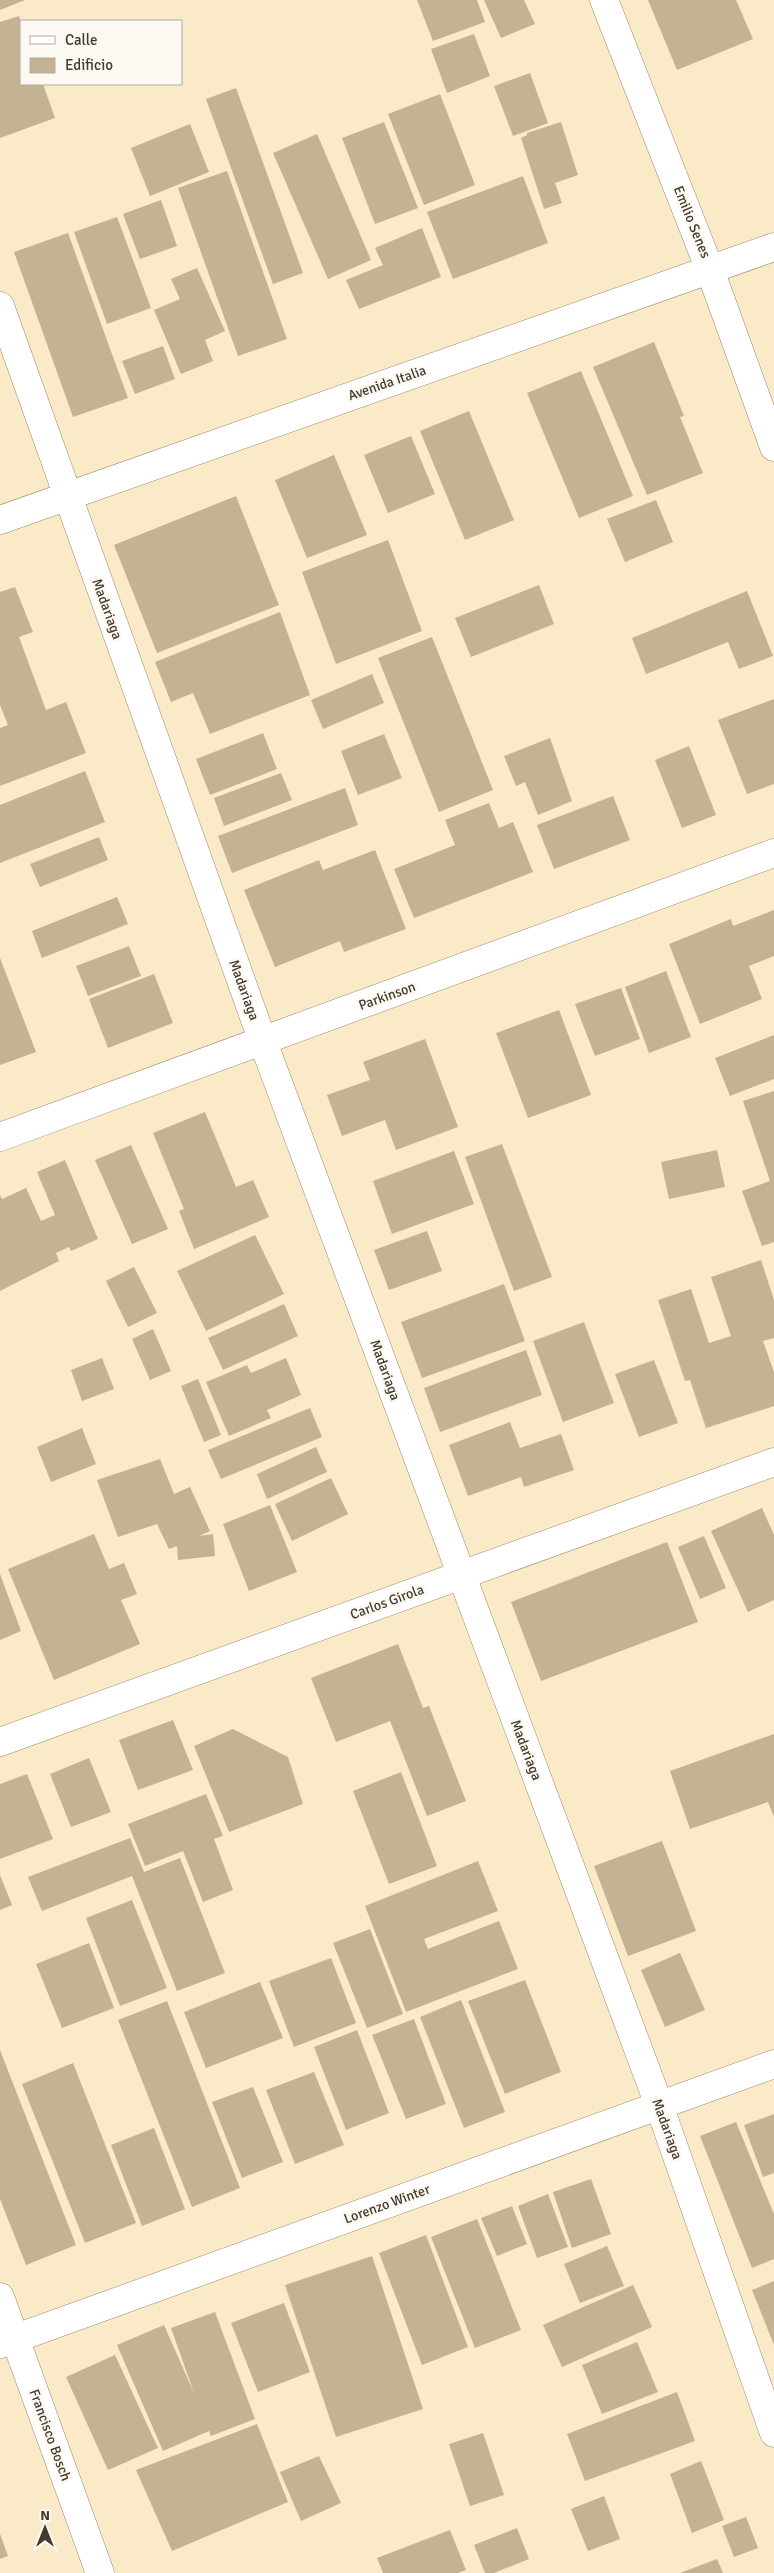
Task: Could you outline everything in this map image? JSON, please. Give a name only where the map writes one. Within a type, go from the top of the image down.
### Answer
[{"type":"street","name":"Emilio Senes","points":[[604,0],[710,270],[774,447]]},
{"type":"street","name":"Avenida Italia","points":[[0,520],[774,247]]},
{"type":"street","name":"Madariaga","points":[[0,306],[66,496],[263,1042],[659,2106],[774,2433]]},
{"type":"street","name":"Parkinson","points":[[0,1137],[774,853]]},
{"type":"street","name":"Carlos Girola","points":[[0,1742],[774,1462]]},
{"type":"street","name":"Lorenzo Winter","points":[[8,2341],[774,2064]]},
{"type":"street","name":"Francisco Bosch","points":[[0,2297],[8,2341],[100,2573]]},
{"type":"building","points":[[0,0],[25,0],[0,10]]},
{"type":"building","points":[[417,0],[477,0],[485,22],[433,41]]},
{"type":"building","points":[[484,0],[524,0],[535,24],[501,38]]},
{"type":"building","points":[[648,0],[736,0],[753,39],[677,70]]},
{"type":"building","points":[[19,16],[20,85],[43,85],[55,118],[0,138],[0,22]]},
{"type":"building","points":[[474,34],[490,76],[447,93],[431,49]]},
{"type":"building","points":[[530,73],[548,123],[513,136],[494,86]]},
{"type":"building","points":[[236,88],[303,273],[273,284],[206,99]]},
{"type":"building","points":[[440,94],[475,185],[424,205],[388,114]]},
{"type":"building","points":[[384,122],[418,208],[375,224],[342,138]]},
{"type":"building","points":[[561,122],[578,175],[555,183],[562,203],[544,209],[521,138],[527,135],[527,133]]},
{"type":"building","points":[[190,124],[209,172],[150,196],[131,148]]},
{"type":"building","points":[[317,134],[371,260],[328,279],[273,153]]},
{"type":"building","points":[[227,171],[287,339],[238,356],[178,188]]},
{"type":"building","points":[[523,176],[548,243],[453,279],[427,212]]},
{"type":"building","points":[[161,200],[177,246],[140,259],[123,214]]},
{"type":"building","points":[[117,217],[151,308],[107,324],[74,232]]},
{"type":"building","points":[[422,228],[441,277],[359,309],[346,280],[383,265],[375,248]]},
{"type":"building","points":[[68,233],[128,398],[73,417],[14,252]]},
{"type":"building","points":[[197,268],[225,331],[205,340],[213,361],[181,374],[154,310],[180,299],[171,279]]},
{"type":"building","points":[[654,342],[684,416],[680,417],[703,473],[647,495],[593,367]]},
{"type":"building","points":[[163,346],[175,379],[135,394],[122,361]]},
{"type":"building","points":[[581,371],[633,496],[579,518],[527,393]]},
{"type":"building","points":[[469,411],[514,520],[465,540],[420,431]]},
{"type":"building","points":[[411,436],[435,494],[388,513],[364,455]]},
{"type":"building","points":[[334,455],[367,535],[307,558],[275,480]]},
{"type":"building","points":[[236,496],[279,605],[157,653],[114,545]]},
{"type":"building","points":[[656,500],[673,542],[625,562],[607,519]]},
{"type":"building","points":[[388,540],[422,631],[336,664],[302,572]]},
{"type":"building","points":[[539,585],[554,624],[471,657],[455,618]]},
{"type":"building","points":[[15,587],[33,632],[19,637],[46,710],[66,702],[86,753],[0,786],[0,728],[8,725],[0,705],[0,592]]},
{"type":"building","points":[[747,591],[773,656],[739,669],[728,642],[646,674],[632,638]]},
{"type":"building","points":[[280,612],[310,695],[210,734],[193,693],[171,702],[155,662]]},
{"type":"building","points":[[432,637],[493,790],[439,812],[378,658]]},
{"type":"building","points":[[372,674],[384,703],[323,729],[311,700]]},
{"type":"building","points":[[774,699],[774,784],[747,794],[718,720]]},
{"type":"building","points":[[263,733],[277,769],[210,795],[196,759]]},
{"type":"building","points":[[384,734],[402,778],[358,795],[341,751]]},
{"type":"building","points":[[550,738],[572,801],[538,815],[525,782],[516,786],[504,756]]},
{"type":"building","points":[[689,746],[716,815],[682,828],[655,760]]},
{"type":"building","points":[[85,771],[105,822],[0,863],[0,805]]},
{"type":"building","points":[[281,773],[292,800],[224,826],[214,798]]},
{"type":"building","points":[[345,788],[358,825],[232,873],[218,836]]},
{"type":"building","points":[[613,796],[630,840],[554,869],[537,825]]},
{"type":"building","points":[[489,803],[499,828],[513,822],[533,872],[414,918],[394,869],[455,845],[445,820]]},
{"type":"building","points":[[99,837],[108,860],[40,887],[30,864]]},
{"type":"building","points":[[375,850],[406,929],[344,952],[340,941],[275,967],[244,890],[319,860],[323,870]]},
{"type":"building","points":[[117,897],[128,924],[42,958],[32,931]]},
{"type":"building","points":[[774,910],[774,956],[749,966],[762,999],[700,1024],[669,944],[731,919],[733,926]]},
{"type":"building","points":[[129,946],[141,976],[88,996],[76,966]]},
{"type":"building","points":[[0,958],[36,1052],[0,1065]]},
{"type":"building","points":[[666,971],[691,1037],[649,1053],[625,987]]},
{"type":"building","points":[[154,974],[173,1023],[108,1048],[89,999]]},
{"type":"building","points":[[621,988],[640,1039],[595,1056],[575,1004]]},
{"type":"building","points":[[559,1010],[591,1095],[528,1118],[496,1033]]},
{"type":"building","points":[[774,1035],[774,1079],[730,1096],[715,1058]]},
{"type":"building","points":[[425,1039],[458,1127],[396,1150],[385,1120],[342,1136],[327,1095],[370,1080],[363,1062]]},
{"type":"building","points":[[774,1091],[774,1242],[762,1246],[742,1191],[770,1181],[743,1101]]},
{"type":"building","points":[[205,1112],[236,1187],[253,1180],[269,1217],[194,1249],[179,1211],[184,1209],[153,1133]]},
{"type":"building","points":[[502,1144],[552,1277],[514,1291],[465,1157]]},
{"type":"building","points":[[131,1145],[168,1229],[132,1244],[95,1160]]},
{"type":"building","points":[[717,1150],[725,1187],[669,1199],[661,1162]]},
{"type":"building","points":[[454,1151],[474,1204],[392,1234],[373,1181]]},
{"type":"building","points":[[65,1160],[98,1239],[71,1251],[69,1247],[56,1253],[59,1261],[0,1291],[0,1195],[2,1199],[26,1188],[41,1221],[55,1215],[37,1172]]},
{"type":"building","points":[[427,1231],[442,1271],[389,1290],[374,1250]]},
{"type":"building","points":[[255,1235],[284,1294],[206,1331],[177,1271]]},
{"type":"building","points":[[761,1260],[774,1300],[774,1338],[763,1341],[774,1372],[774,1406],[706,1428],[690,1380],[685,1381],[658,1300],[691,1289],[709,1343],[731,1336],[711,1277]]},
{"type":"building","points":[[134,1267],[157,1313],[128,1327],[106,1281]]},
{"type":"building","points":[[504,1284],[525,1341],[422,1378],[401,1322]]},
{"type":"building","points":[[284,1304],[298,1336],[223,1370],[208,1338]]},
{"type":"building","points":[[584,1322],[614,1403],[563,1422],[533,1341]]},
{"type":"building","points":[[153,1329],[171,1371],[150,1380],[132,1339]]},
{"type":"building","points":[[526,1350],[542,1395],[440,1432],[424,1388]]},
{"type":"building","points":[[102,1358],[114,1389],[82,1401],[71,1370]]},
{"type":"building","points":[[286,1358],[301,1395],[267,1410],[271,1418],[229,1436],[206,1382],[247,1365],[251,1373]]},
{"type":"building","points":[[654,1360],[678,1423],[639,1437],[615,1374]]},
{"type":"building","points":[[198,1379],[221,1435],[204,1442],[181,1386]]},
{"type":"building","points":[[310,1408],[322,1437],[221,1479],[208,1450]]},
{"type":"building","points":[[510,1422],[520,1448],[561,1434],[574,1470],[524,1487],[521,1477],[468,1496],[449,1445]]},
{"type":"building","points":[[82,1428],[96,1464],[51,1482],[37,1447]]},
{"type":"building","points":[[316,1447],[327,1472],[267,1499],[257,1474]]},
{"type":"building","points":[[160,1459],[174,1494],[190,1487],[210,1531],[199,1536],[213,1534],[215,1556],[178,1560],[177,1546],[169,1549],[157,1524],[118,1537],[97,1480]]},
{"type":"building","points":[[331,1478],[348,1514],[292,1541],[275,1504]]},
{"type":"building","points":[[270,1505],[297,1572],[249,1591],[223,1524]]},
{"type":"building","points":[[762,1508],[774,1535],[774,1600],[748,1612],[711,1531]]},
{"type":"building","points":[[94,1534],[109,1569],[124,1563],[137,1594],[121,1600],[140,1644],[54,1680],[8,1569]]},
{"type":"building","points":[[704,1536],[726,1588],[700,1599],[678,1547]]},
{"type":"building","points":[[667,1542],[698,1622],[541,1681],[511,1602]]},
{"type":"building","points":[[0,1574],[21,1631],[0,1640]]},
{"type":"building","points":[[398,1644],[423,1708],[429,1706],[466,1801],[427,1816],[390,1721],[336,1742],[311,1678]]},
{"type":"building","points":[[173,1720],[193,1770],[138,1790],[119,1740]]},
{"type":"building","points":[[233,1729],[288,1757],[303,1804],[229,1832],[194,1746]]},
{"type":"building","points":[[774,1734],[774,1817],[768,1802],[690,1829],[670,1771]]},
{"type":"building","points":[[89,1758],[111,1812],[71,1827],[50,1774]]},
{"type":"building","points":[[401,1772],[437,1866],[389,1884],[353,1791]]},
{"type":"building","points":[[27,1774],[53,1839],[0,1859],[0,1784]]},
{"type":"building","points":[[206,1794],[223,1836],[214,1839],[233,1890],[203,1902],[183,1851],[145,1866],[128,1824]]},
{"type":"building","points":[[130,1838],[144,1872],[180,1858],[225,1973],[177,1991],[132,1876],[42,1911],[28,1877]]},
{"type":"building","points":[[662,1841],[696,1931],[628,1956],[594,1866]]},
{"type":"building","points":[[478,1861],[498,1911],[424,1939],[428,1949],[499,1921],[518,1969],[406,2012],[365,1906]]},
{"type":"building","points":[[0,1875],[12,1905],[0,1910]]},
{"type":"building","points":[[132,1900],[167,1988],[120,2006],[86,1918]]},
{"type":"building","points":[[370,1929],[403,2014],[367,2028],[333,1943]]},
{"type":"building","points":[[89,1943],[114,2008],[62,2028],[36,1964]]},
{"type":"building","points":[[680,1953],[705,2010],[665,2027],[641,1970]]},
{"type":"building","points":[[331,1958],[356,2023],[294,2047],[269,1981]]},
{"type":"building","points":[[525,1980],[561,2072],[505,2094],[468,2001]]},
{"type":"building","points":[[260,1982],[283,2038],[206,2068],[184,2012]]},
{"type":"building","points":[[461,2000],[505,2112],[464,2128],[420,2017]]},
{"type":"building","points":[[167,2001],[240,2188],[192,2207],[118,2020]]},
{"type":"building","points":[[414,2019],[446,2104],[406,2119],[372,2035]]},
{"type":"building","points":[[357,2030],[389,2113],[346,2130],[314,2047]]},
{"type":"building","points":[[0,2050],[76,2245],[26,2265],[0,2199]]},
{"type":"building","points":[[73,2063],[136,2223],[85,2243],[22,2084]]},
{"type":"building","points":[[314,2072],[344,2145],[295,2164],[266,2090]]},
{"type":"building","points":[[253,2087],[283,2162],[242,2178],[212,2102]]},
{"type":"building","points":[[774,2114],[774,2173],[763,2177],[744,2125]]},
{"type":"building","points":[[736,2122],[774,2214],[774,2259],[752,2268],[700,2136]]},
{"type":"building","points":[[154,2128],[185,2209],[142,2226],[111,2145]]},
{"type":"building","points":[[591,2179],[611,2234],[572,2248],[553,2192]]},
{"type":"building","points":[[548,2194],[568,2247],[537,2258],[518,2206]]},
{"type":"building","points":[[512,2206],[527,2244],[497,2256],[481,2218]]},
{"type":"building","points":[[477,2219],[521,2330],[475,2348],[431,2237]]},
{"type":"building","points":[[426,2235],[468,2347],[422,2365],[379,2253]]},
{"type":"building","points":[[607,2246],[624,2286],[580,2303],[564,2264]]},
{"type":"building","points":[[372,2256],[423,2409],[336,2437],[285,2285]]},
{"type":"building","points":[[774,2281],[774,2345],[752,2290]]},
{"type":"building","points":[[633,2285],[652,2327],[562,2367],[543,2325]]},
{"type":"building","points":[[284,2303],[310,2372],[258,2392],[231,2323]]},
{"type":"building","points":[[215,2312],[255,2419],[211,2436],[209,2431],[163,2451],[117,2345],[164,2325],[194,2393],[171,2328]]},
{"type":"building","points":[[637,2342],[658,2392],[602,2414],[582,2365]]},
{"type":"building","points":[[115,2355],[158,2448],[108,2470],[66,2377]]},
{"type":"building","points":[[677,2392],[695,2441],[585,2481],[567,2434]]},
{"type":"building","points":[[257,2424],[288,2502],[172,2551],[136,2470]]},
{"type":"building","points":[[483,2433],[504,2495],[470,2506],[449,2444]]},
{"type":"building","points":[[319,2456],[341,2503],[301,2521],[280,2472]]},
{"type":"building","points":[[701,2461],[724,2520],[692,2533],[670,2474]]},
{"type":"building","points":[[604,2496],[620,2539],[588,2551],[571,2509]]},
{"type":"building","points":[[746,2517],[758,2548],[734,2557],[722,2526]]},
{"type":"building","points":[[517,2528],[529,2559],[494,2573],[485,2573],[474,2545]]},
{"type":"building","points":[[450,2530],[466,2570],[458,2573],[383,2573],[377,2558]]},
{"type":"building","points":[[0,2534],[8,2556],[0,2559]]},
{"type":"building","points":[[717,2559],[723,2573],[680,2573]]}]
